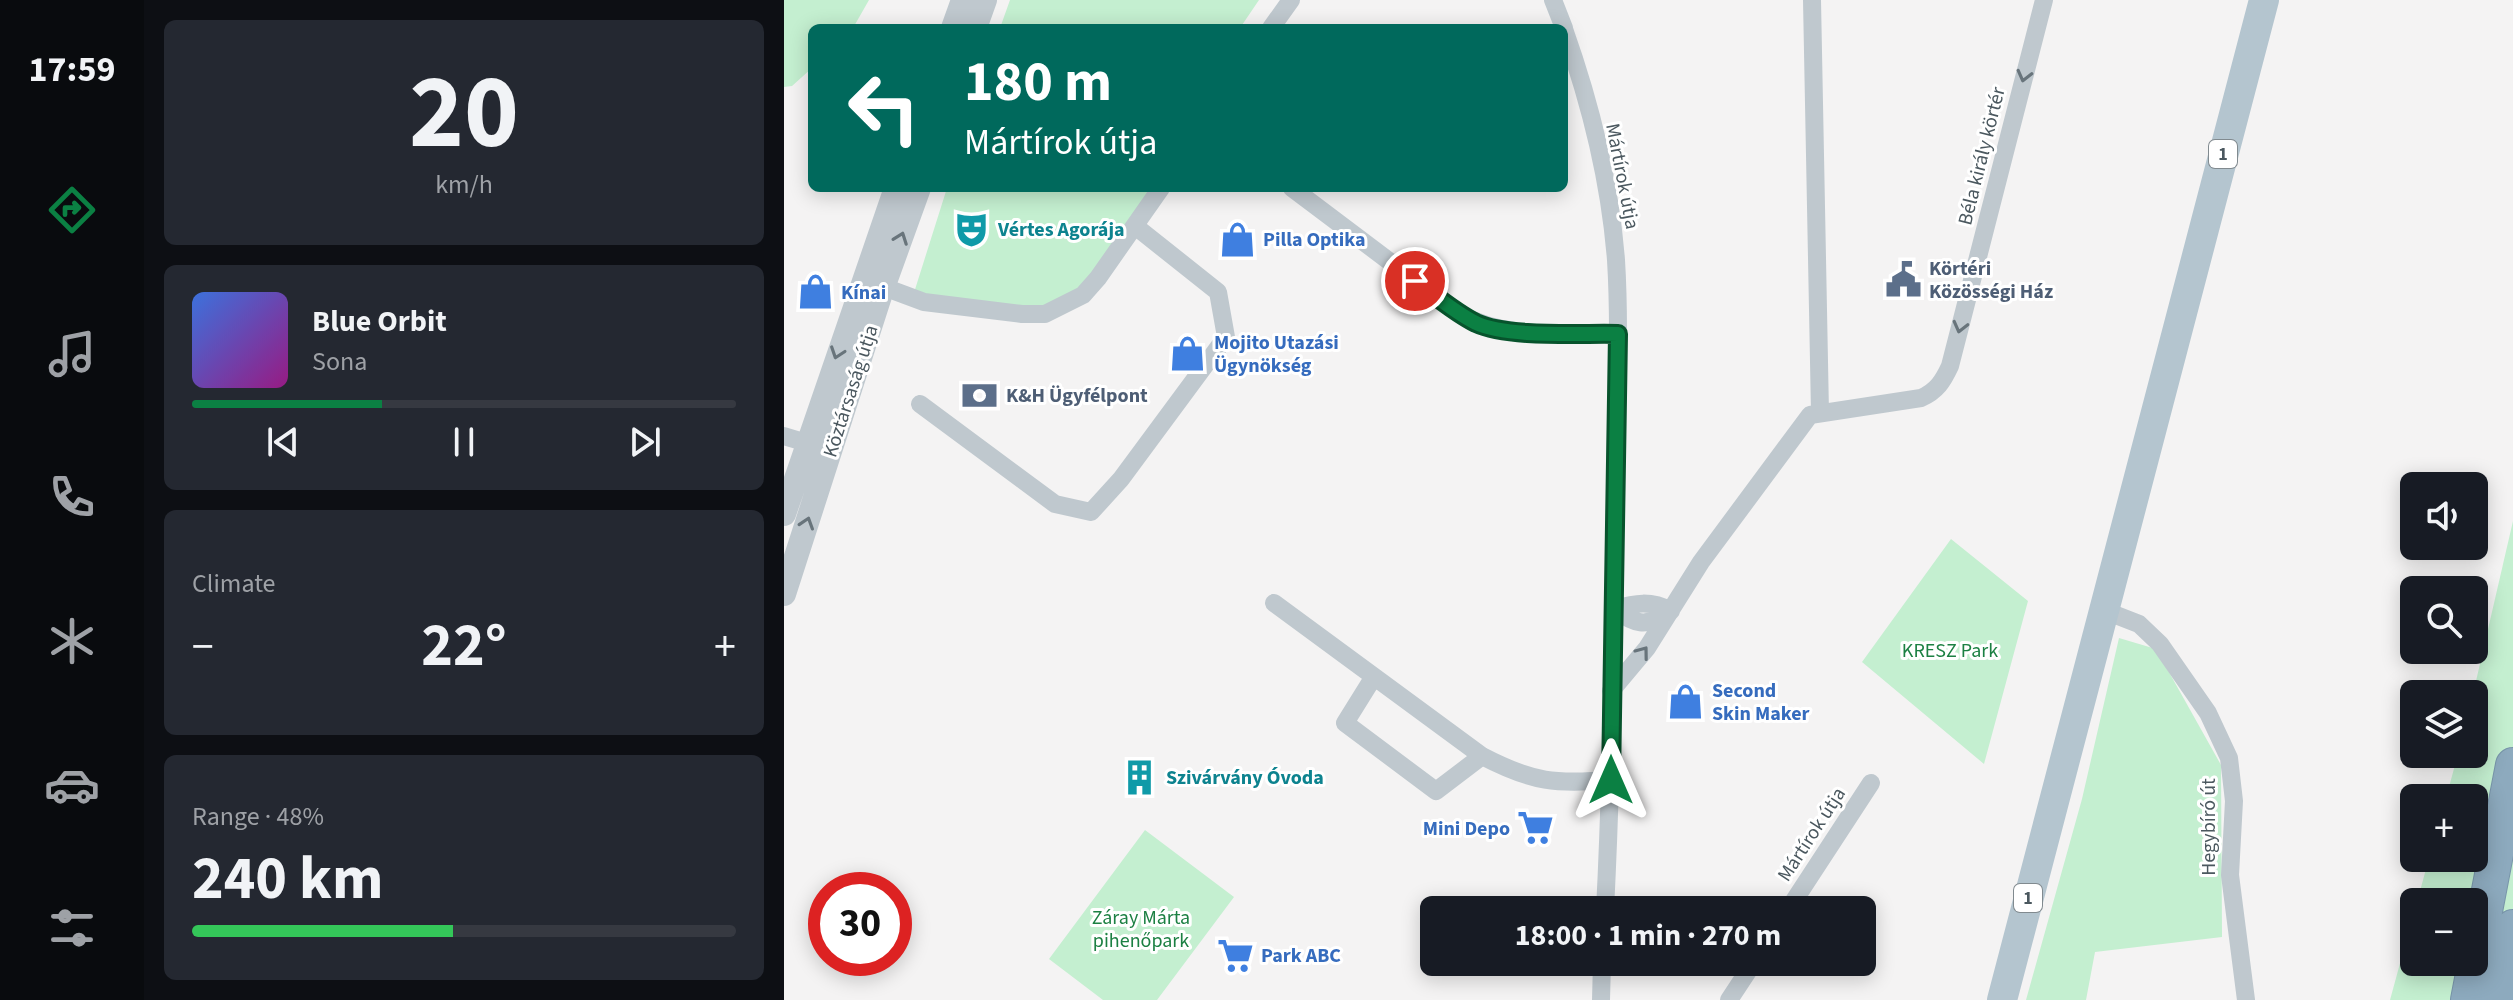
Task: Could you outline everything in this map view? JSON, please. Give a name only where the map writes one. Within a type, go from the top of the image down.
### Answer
[{"type":"highway","points":[[2468,1000],[2513,765]]},
{"type":"highway","points":[[2499,1000],[2513,927]]},
{"type":"main road","name":"1","points":[[2002,1000],[2264,0]]},
{"type":"street","points":[[954,24],[963,0]]},
{"type":"street","points":[[976,24],[985,0]]},
{"type":"street","points":[[1274,24],[1291,0]]},
{"type":"street","name":"Mártírok útja","points":[[1553,0],[1562,24]]},
{"type":"street","points":[[1611,691],[1647,648],[1701,562],[1810,415],[1820,413],[1812,0]]},
{"type":"street","name":"Béla király körtér","points":[[1820,413],[1921,398],[1933,393],[1942,382],[1950,366],[2044,0]]},
{"type":"street","name":"Mártírok útja","points":[[1568,40],[1578,66],[1608,201],[1616,258],[1618,334],[1614,609],[1606,896]]},
{"type":"street","name":"Köztársaság útja","points":[[784,594],[830,451],[895,192]]},
{"type":"street","name":"Köztársaság útja","points":[[784,514],[795,439],[917,192]]},
{"type":"street","points":[[873,283],[924,302],[1045,314],[1083,295],[1158,192]]},
{"type":"street","points":[[1297,192],[1458,313],[1479,324],[1500,330],[1618,334]]},
{"type":"street","points":[[920,404],[1055,504],[1091,512],[1121,479],[1226,337],[1218,292],[1135,226]]},
{"type":"street","points":[[795,439],[830,451]]},
{"type":"street","points":[[1274,603],[1482,756],[1506,769],[1562,784],[1611,780]]},
{"type":"street","points":[[1614,609],[1632,622],[1655,622],[1671,611]]},
{"type":"street","name":"Hegybíró út","points":[[2103,610],[2139,624],[2160,644],[2208,713],[2229,758],[2234,801],[2230,875],[2246,1000]]},
{"type":"street","points":[[1373,678],[1345,723],[1436,791],[1482,756]]},
{"type":"street","name":"Mártírok útja","points":[[1797,896],[1871,783]]},
{"type":"street","points":[[1601,1000],[1602,976]]},
{"type":"street","points":[[1729,1000],[1745,976]]},
{"type":"green space","points":[[784,0],[869,0],[855,24],[808,24],[808,72],[792,86],[784,87]]},
{"type":"green space","points":[[1010,0],[1259,0],[1243,24],[1001,24]]},
{"type":"green space","points":[[946,192],[1157,194],[1098,278],[1045,314],[912,299]]},
{"type":"green space","points":[[2513,521],[2513,1000],[2390,1000],[2400,963],[2400,976],[2488,976],[2488,888],[2421,888],[2425,872],[2488,872],[2488,784],[2450,784],[2454,768],[2488,768],[2488,680],[2476,680],[2480,664],[2488,664],[2488,629]]},
{"type":"green space","name":"KRESZ Park","points":[[1951,539],[2028,601],[1984,764],[1862,662]]},
{"type":"green space","points":[[2119,638],[2156,649],[2221,765],[2222,937],[2095,952],[2086,1000],[2026,1000],[2082,799]]},
{"type":"green space","name":"Záray Márta pihenőpark","points":[[1145,830],[1234,897],[1157,1000],[1103,1000],[1049,959]]},
{"type":"place","name":"Vértes Agorája","points":[[972,229]]},
{"type":"place","name":"Pilla Optika","points":[[1237,239]]},
{"type":"place","name":"Körtéri Közösségi Ház","points":[[1903,280]]},
{"type":"place","name":"Kínai","points":[[815,292]]},
{"type":"place","name":"Mojito Utazási Ügynökség","points":[[1188,354]]},
{"type":"place","name":"K&H Ügyfélpont","points":[[980,395]]},
{"type":"place","name":"Second Skin Maker","points":[[1686,701]]},
{"type":"place","name":"Szivárvány Óvoda","points":[[1140,777]]},
{"type":"place","name":"Mini Depo","points":[[1536,828]]},
{"type":"place","name":"Park ABC","points":[[1235,955]]},
{"type":"route","points":[[1415,281],[1458,313],[1500,330],[1618,334],[1611,780]]}]
